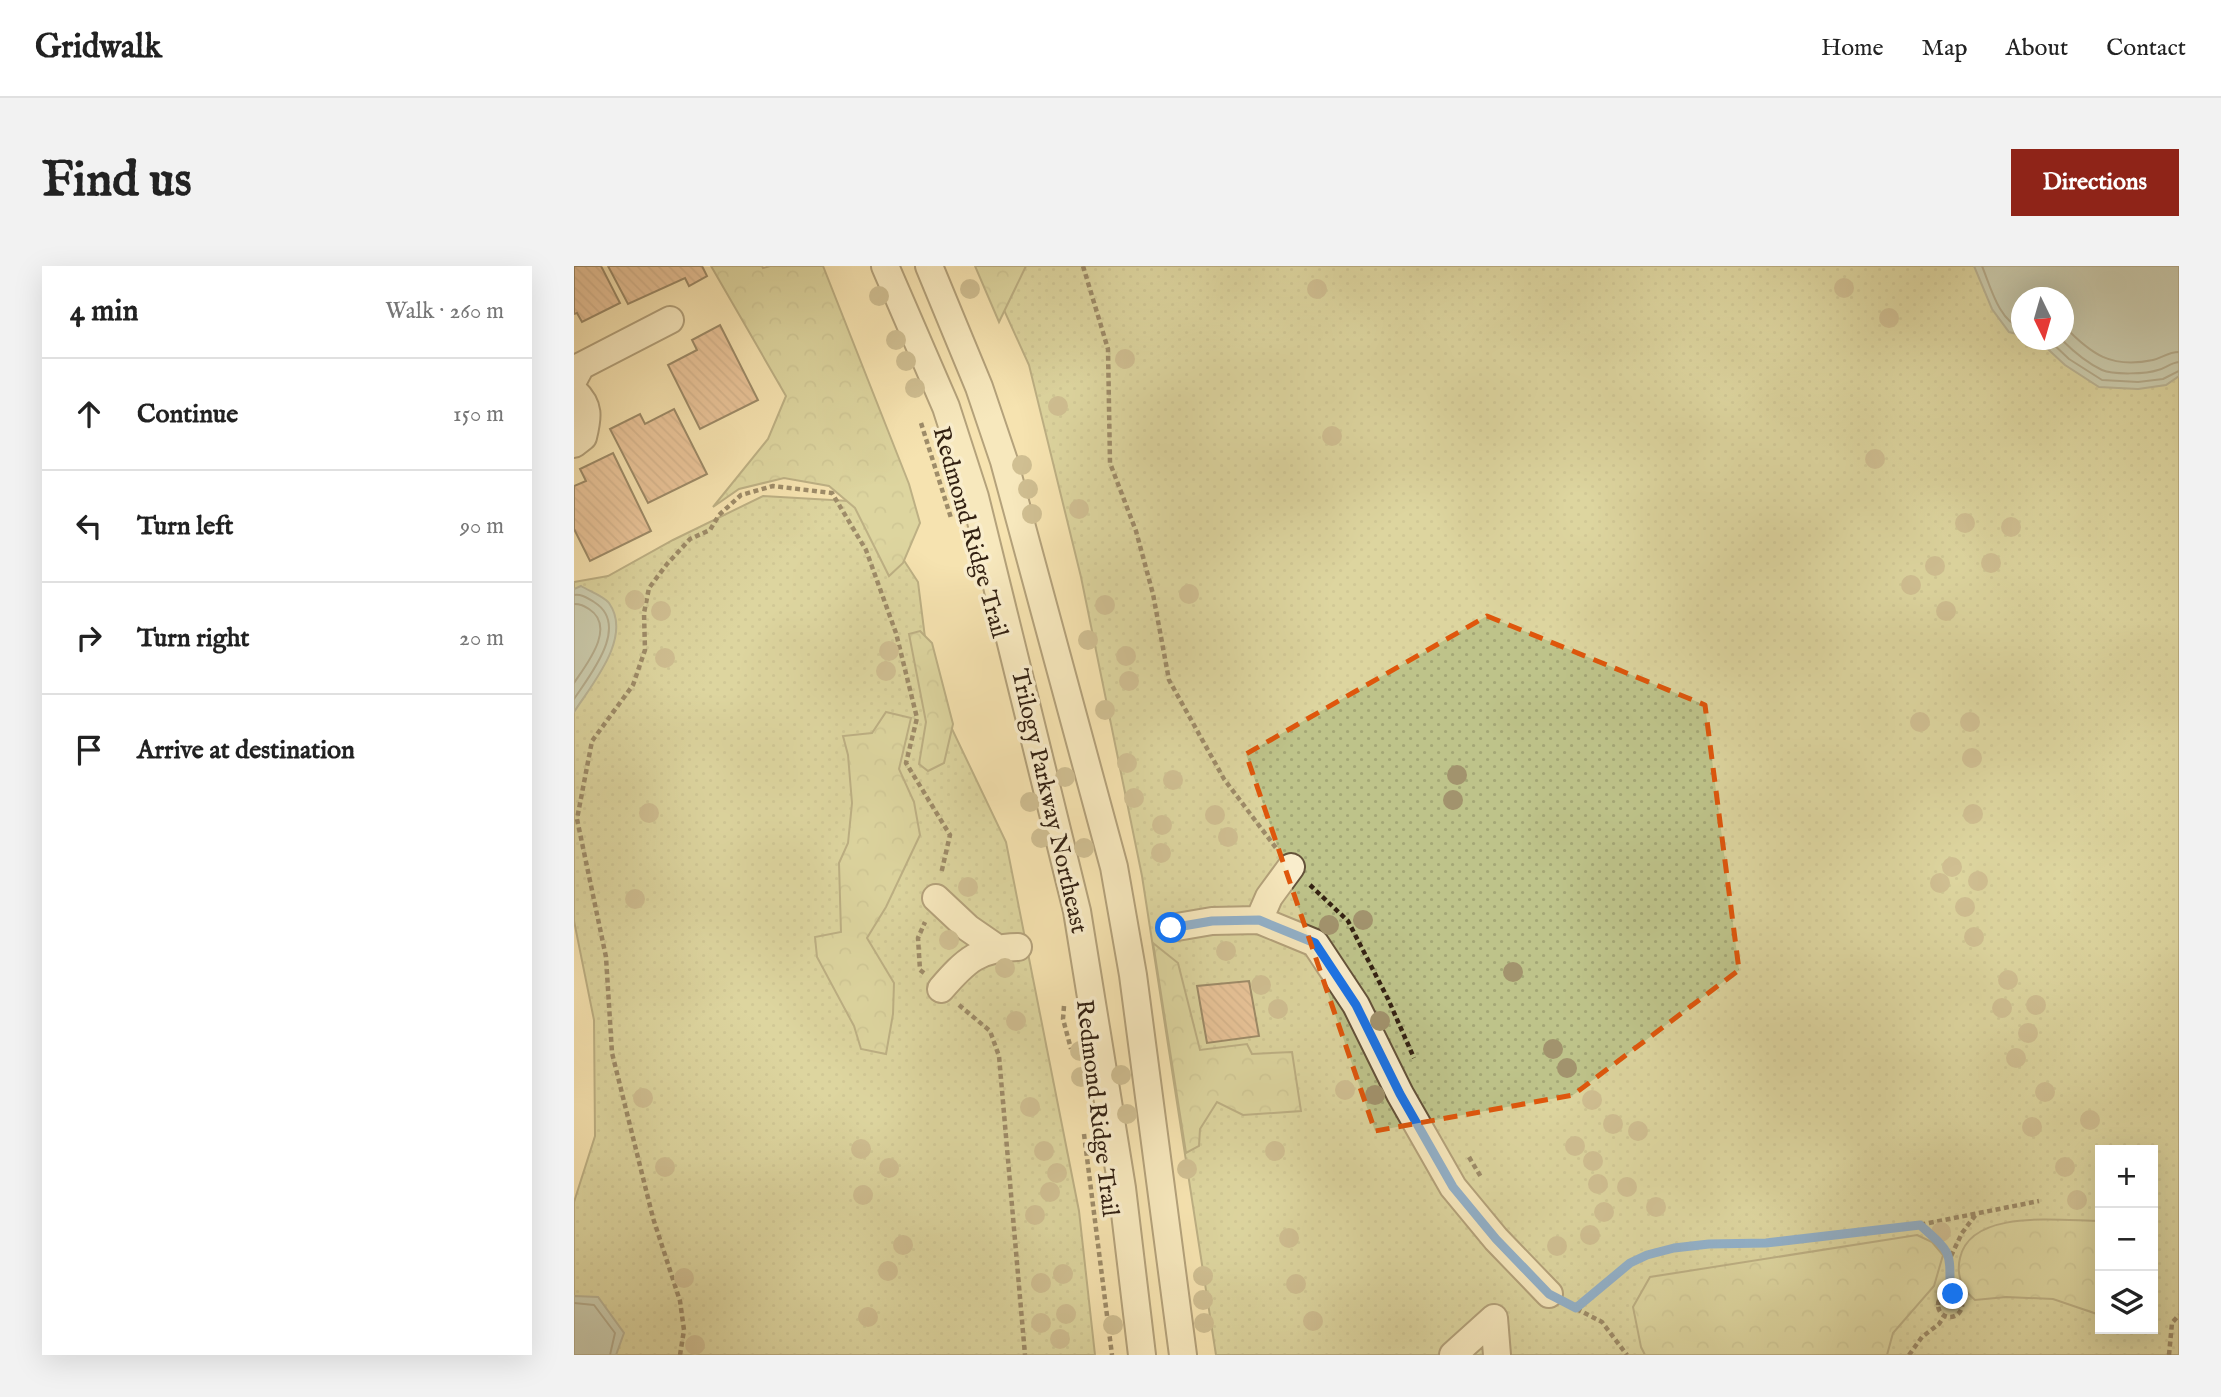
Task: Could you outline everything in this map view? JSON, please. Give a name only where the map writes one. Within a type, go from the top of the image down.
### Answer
[{"type":"street","name":"Trilogy Parkway Northeast","points":[[885,266],[946,407],[975,496],[1077,911],[1122,1188],[1142,1355]]},
{"type":"street","name":"Trilogy Parkway Northeast","points":[[929,266],[979,387],[1004,461],[1114,867],[1133,975],[1183,1355]]},
{"type":"street","points":[[574,379],[581,366],[670,320]]},
{"type":"street","points":[[574,391],[584,400],[588,419],[583,437],[574,444]]},
{"type":"street","points":[[1259,920],[1269,897],[1291,867]]},
{"type":"street","points":[[936,898],[968,928],[1008,948],[975,955],[941,989]]},
{"type":"street","points":[[1171,928],[1212,921],[1259,920],[1315,943],[1356,1005],[1400,1094],[1453,1187],[1496,1239],[1549,1294]]},
{"type":"street","points":[[1453,1355],[1494,1318],[1497,1355]]},
{"type":"path","points":[[1083,266],[1108,349],[1110,463],[1140,543],[1153,594],[1169,680],[1224,779],[1291,867],[1348,921],[1415,1059]]},
{"type":"path","name":"Redmond Ridge Trail","points":[[918,413],[954,528]]},
{"type":"path","points":[[680,1355],[684,1330],[680,1301],[653,1218],[612,1053],[606,957],[577,819],[592,741],[633,685],[645,650],[644,613],[649,588],[690,539],[710,530],[719,514],[741,495],[773,485],[831,493],[866,550],[896,633],[917,718],[906,763],[950,835],[936,898],[918,938],[920,970],[990,1031],[999,1056],[1025,1355]]},
{"type":"path","name":"Redmond Ridge Trail","points":[[1064,1006],[1063,1019],[1073,1060]]},
{"type":"path","name":"Redmond Ridge Trail","points":[[1083,1128],[1112,1355]]},
{"type":"path","points":[[1467,1153],[1489,1188]]},
{"type":"path","points":[[1576,1308],[1630,1263],[1674,1248],[1766,1243],[1920,1225],[2039,1201]]},
{"type":"path","points":[[1950,1293],[1950,1256],[1962,1233],[1978,1212]]},
{"type":"path","points":[[1920,1225],[1950,1256]]},
{"type":"path","points":[[1950,1293],[1960,1298],[1962,1306],[1956,1315],[1944,1316],[1938,1303],[1942,1296],[1950,1293]]},
{"type":"path","points":[[1549,1294],[1602,1322],[1627,1355]]},
{"type":"path","points":[[2169,1355],[2172,1323],[2179,1315]]},
{"type":"path","points":[[1909,1355],[1922,1336],[1939,1324],[1944,1316]]},
{"type":"highlighted area","points":[[1487,616],[1705,705],[1739,970],[1573,1095],[1375,1131],[1246,754]]},
{"type":"green space","points":[[711,266],[823,266],[909,484],[920,523],[903,563],[889,576],[855,508],[829,486],[784,478],[739,489],[713,507],[768,439],[786,396]]},
{"type":"green space","points":[[975,266],[1026,266],[999,322]]},
{"type":"green space","points":[[984,266],[2179,266],[2179,1355],[1216,1355],[1142,876],[1081,577],[1029,365]]},
{"type":"green space","points":[[763,496],[866,502],[918,582],[931,685],[1006,842],[1079,1211],[1095,1355],[574,1355],[574,1202],[595,1136],[594,1020],[574,921],[574,582],[608,576],[673,540]]},
{"type":"green space","points":[[920,631],[932,643],[953,724],[944,763],[928,771],[919,764],[926,722],[909,634]]},
{"type":"green space","points":[[886,712],[911,718],[899,769],[914,802],[920,835],[886,907],[867,938],[894,983],[893,1014],[886,1054],[861,1049],[854,1026],[817,957],[815,937],[841,932],[839,863],[848,843],[852,803],[848,755],[843,736],[872,733]]},
{"type":"green space","points":[[1153,943],[1178,963],[1200,1050],[1247,1044],[1252,1054],[1292,1052],[1301,1111],[1243,1115],[1217,1102],[1200,1129],[1199,1146],[1186,1153]]},
{"type":"green space","points":[[2041,1220],[2095,1221],[2095,1313],[2053,1299],[2006,1297],[1975,1300],[1961,1281],[1960,1258],[1968,1242],[1981,1231],[1999,1224]]},
{"type":"green space","points":[[1917,1235],[1932,1242],[1943,1255],[1934,1286],[1893,1333],[1887,1355],[1645,1355],[1641,1347],[1633,1307],[1650,1277]]},
{"type":"water","points":[[1974,266],[2179,266],[2179,376],[2166,385],[2138,389],[2099,387],[2065,365],[2049,350],[2074,350],[2074,287],[2011,287],[2011,332],[1992,309]]},
{"type":"water","points":[[581,586],[607,600],[615,616],[616,630],[607,660],[574,712],[574,589]]},
{"type":"water","points":[[574,1296],[598,1297],[624,1333],[616,1355],[574,1355]]},
{"type":"building","points":[[574,266],[601,266],[620,303],[582,322],[577,313],[574,314]]},
{"type":"building","points":[[608,266],[702,266],[707,276],[689,286],[685,278],[628,304]]},
{"type":"building","points":[[720,325],[758,400],[700,429],[668,365],[697,350],[692,340]]},
{"type":"building","points":[[674,409],[707,474],[648,503],[610,429],[640,414],[645,424]]},
{"type":"building","points":[[613,453],[651,531],[590,561],[574,529],[574,486],[586,481],[580,469]]},
{"type":"building","points":[[1249,981],[1259,1036],[1207,1043],[1197,986]]},
{"type":"route","points":[[1171,928],[1212,921],[1259,920],[1315,943],[1356,1005],[1400,1094],[1453,1187],[1496,1239],[1549,1294],[1576,1308],[1630,1263],[1674,1248],[1766,1243],[1920,1225],[1950,1256],[1950,1293],[1953,1294]]}]
